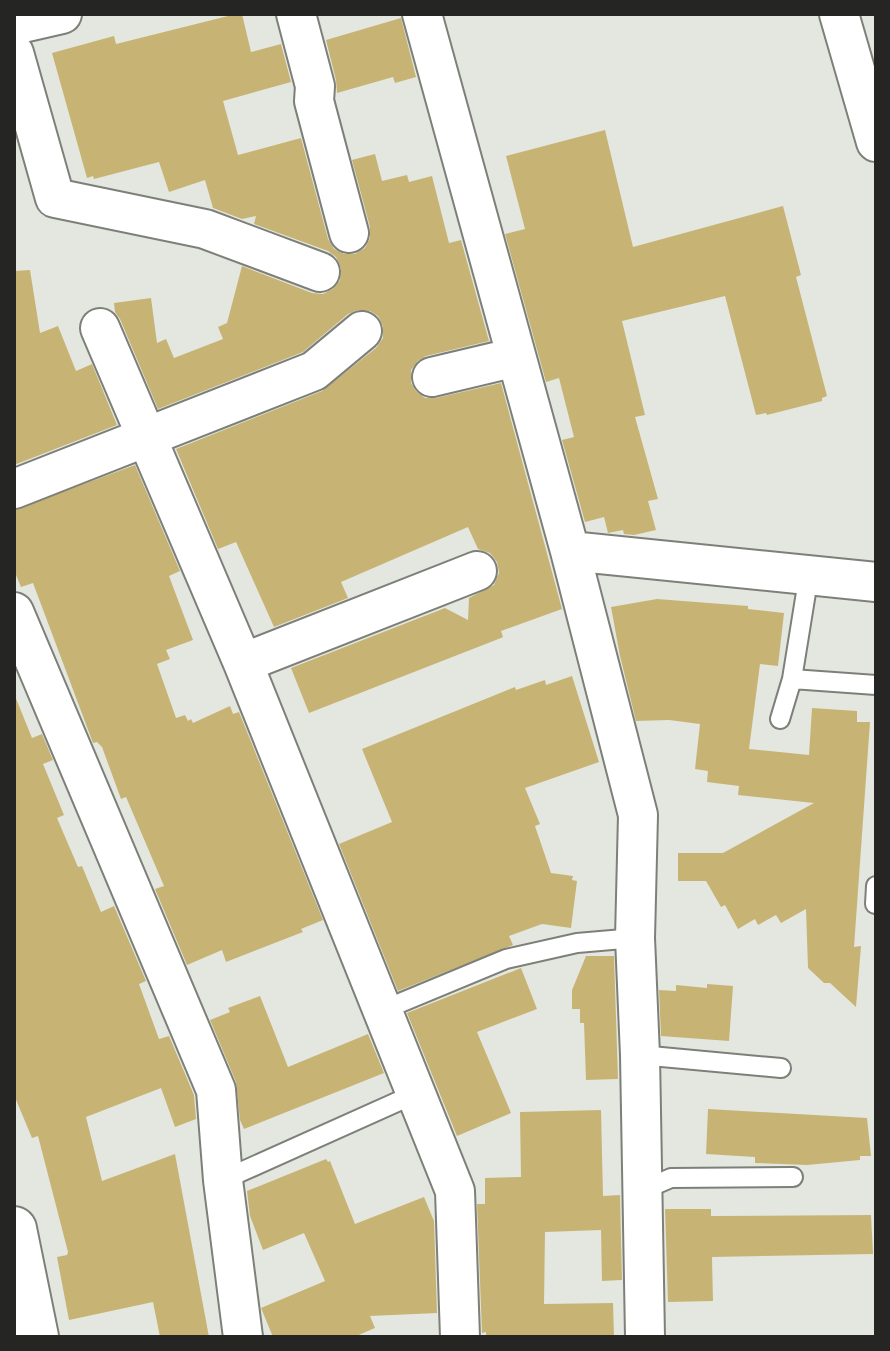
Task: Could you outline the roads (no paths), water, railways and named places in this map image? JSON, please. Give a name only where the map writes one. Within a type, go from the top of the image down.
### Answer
[{"type":"street","points":[[14,25],[62,14]]},
{"type":"street","points":[[296,14],[315,86],[314,101],[349,233]]},
{"type":"street","points":[[422,14],[570,551],[638,815],[635,938],[645,1337]]},
{"type":"street","points":[[839,14],[876,142]]},
{"type":"street","points":[[14,53],[55,198],[205,229],[320,272]]},
{"type":"street","points":[[100,328],[243,663],[455,1191],[460,1337]]},
{"type":"street","points":[[14,489],[314,371],[362,331]]},
{"type":"street","points":[[432,377],[516,357]]},
{"type":"street","points":[[570,551],[876,582]]},
{"type":"street","points":[[243,663],[477,571]]},
{"type":"street","points":[[14,612],[216,1090],[223,1180],[243,1337]]},
{"type":"street","points":[[14,1229],[36,1337]]},
{"type":"lane","points":[[780,719],[792,679],[809,574]]},
{"type":"lane","points":[[792,679],[876,685]]},
{"type":"lane","points":[[383,1010],[506,959],[577,943],[635,938]]},
{"type":"lane","points":[[640,1055],[781,1068]]},
{"type":"lane","points":[[223,1180],[417,1093]]},
{"type":"lane","points":[[643,1190],[671,1178],[793,1177]]}]
